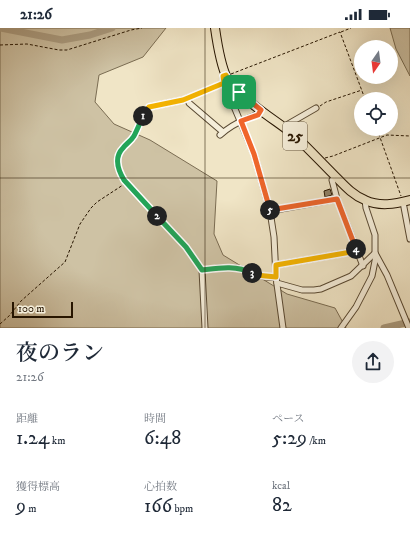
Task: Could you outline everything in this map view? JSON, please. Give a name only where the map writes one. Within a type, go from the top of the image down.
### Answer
[{"type":"main road","name":"25","points":[[215,28],[225,79],[239,92],[283,127],[350,191],[365,200],[380,204],[406,201]]},
{"type":"street","points":[[133,138],[149,107],[188,98],[225,79],[254,154],[270,211],[283,328]]},
{"type":"street","points":[[188,98],[189,103],[221,134],[227,128],[258,115],[261,110]]},
{"type":"street","points":[[283,127],[316,108]]},
{"type":"street","points":[[336,176],[332,180],[337,199],[362,266]]},
{"type":"street","points":[[270,211],[337,199]]},
{"type":"street","points":[[341,328],[356,307],[372,276],[376,255],[375,235],[366,208],[365,200]]},
{"type":"street","points":[[406,201],[410,238]]},
{"type":"street","points":[[276,265],[357,251]]},
{"type":"street","points":[[204,328],[202,270],[235,268],[277,280],[302,290],[314,290],[321,289],[351,276],[376,255]]},
{"type":"street","points":[[376,255],[407,319],[409,328]]},
{"type":"path","points":[[0,45],[27,44],[67,50],[142,28]]},
{"type":"path","points":[[225,79],[352,28]]},
{"type":"path","points":[[316,108],[326,102],[362,90],[340,32]]},
{"type":"path","points":[[321,162],[324,158],[333,156],[387,135],[410,136]]},
{"type":"path","points":[[133,138],[121,149],[117,160],[120,175],[186,247],[202,270]]},
{"type":"path","points":[[380,138],[406,201]]},
{"type":"path","points":[[0,324],[9,316],[21,301],[65,262],[80,224],[91,208],[97,202],[126,183]]},
{"type":"shaded area","points":[[0,28],[166,28],[143,57],[99,75],[95,102],[114,124],[150,140],[217,181],[214,234],[223,255],[287,294],[335,308],[346,328],[0,328]]},
{"type":"shaded area","points":[[390,28],[410,28],[410,76],[398,53],[398,40],[393,40]]},
{"type":"building","points":[[330,189],[332,195],[325,197],[324,191]]},
{"type":"waterway","points":[[0,28],[62,40],[90,35],[112,28]]},
{"type":"waterway","points":[[384,328],[410,322]]},
{"type":"route","points":[[226,75],[239,92],[261,110],[258,115],[241,121],[254,154],[270,211],[337,199],[357,251],[276,265],[276,277],[273,278],[256,275],[245,270],[235,268],[202,270],[186,247],[132,190],[120,175],[117,160],[118,155],[121,149],[133,138],[149,107],[183,100],[196,95],[224,83],[223,76],[226,75]]}]
